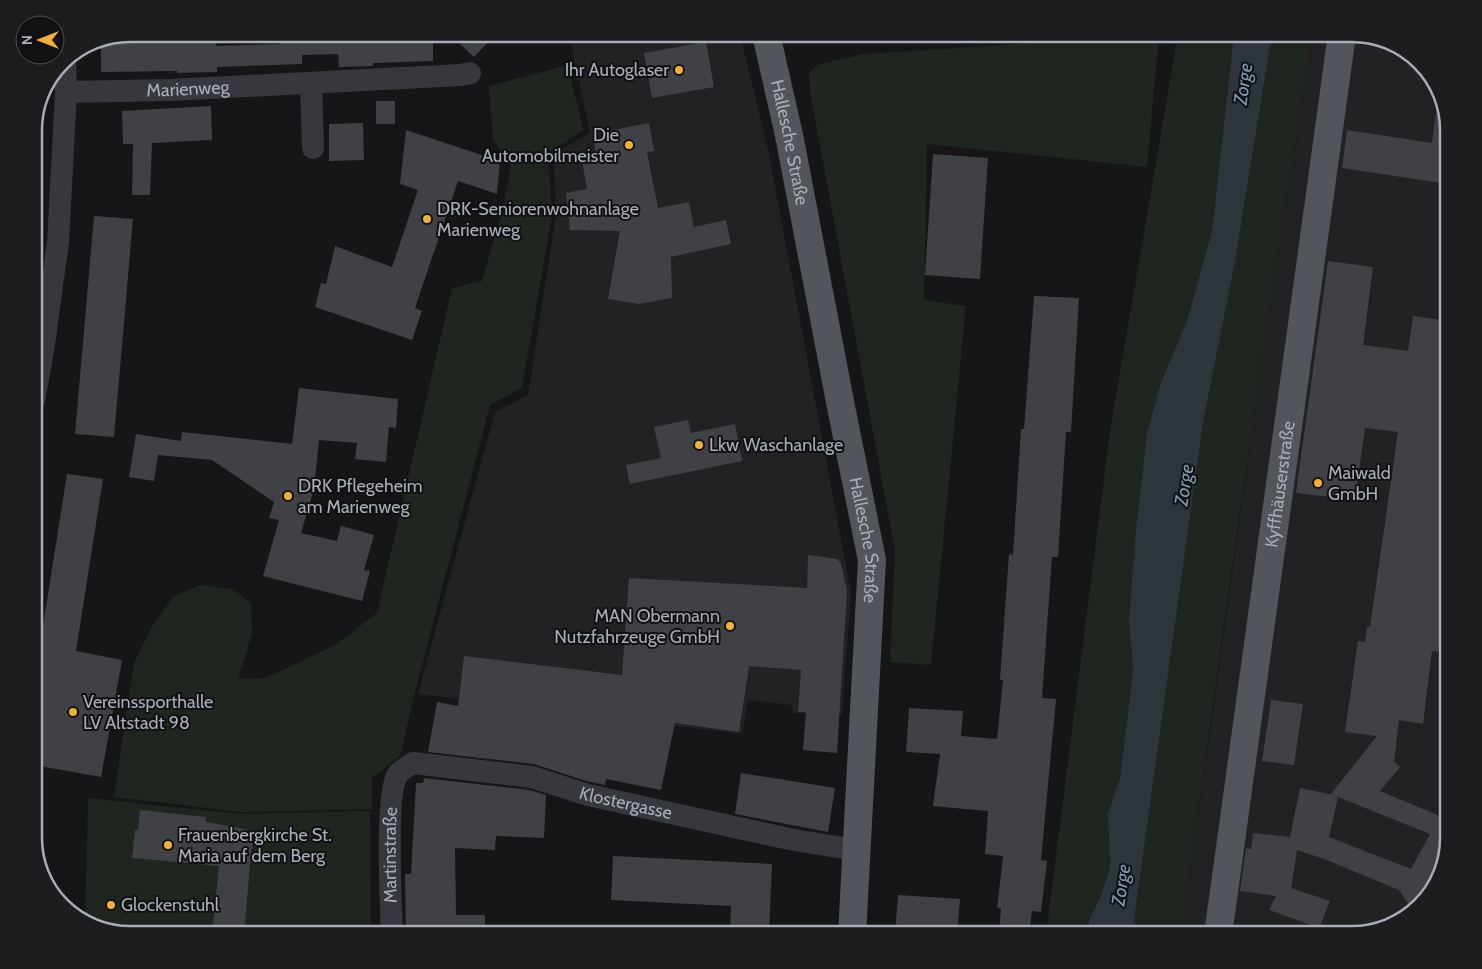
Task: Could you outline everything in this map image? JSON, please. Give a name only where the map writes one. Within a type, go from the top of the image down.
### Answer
[{"type":"main road","name":"Hallesche Straße","points":[[768,42],[791,144],[872,560],[852,926]]},
{"type":"main road","name":"Kyffhäuserstraße","points":[[1219,926],[1341,42]]},
{"type":"main road","points":[[1333,102],[1345,61],[1357,43]]},
{"type":"street","points":[[43,350],[58,242],[66,92],[65,71]]},
{"type":"street","name":"Marienweg","points":[[66,92],[310,83],[470,73]]},
{"type":"street","points":[[310,83],[313,148]]},
{"type":"street","name":"Klostergasse","points":[[398,774],[414,762],[532,777],[588,795],[794,840],[856,850]]},
{"type":"street","name":"Martinstraße","points":[[392,926],[390,872],[392,795],[398,774]]},
{"type":"shaded area","points":[[742,42],[769,154],[851,593],[842,715],[793,713],[792,705],[748,700],[742,734],[418,694],[495,412],[528,395],[556,214],[553,154],[590,133],[571,43]]},
{"type":"shaded area","points":[[1046,42],[1158,42],[1147,167],[927,144],[924,300],[966,306],[931,665],[890,662],[895,551],[810,92],[809,72],[819,64],[864,54]]},
{"type":"shaded area","points":[[1177,42],[1233,42],[1212,231],[1187,321],[1160,385],[1135,538],[1129,621],[1133,671],[1120,778],[1108,814],[1110,868],[1101,896],[1090,917],[1088,926],[1047,926],[1110,431]]},
{"type":"shaded area","points":[[1271,42],[1312,42],[1228,597],[1184,926],[1133,926],[1203,423],[1235,262]]},
{"type":"shaded area","points":[[1312,42],[1351,42],[1380,47],[1409,64],[1425,82],[1433,97],[1440,131],[1440,838],[1435,867],[1418,896],[1400,912],[1380,922],[1363,926],[1184,926],[1263,354]]},
{"type":"shaded area","points":[[568,65],[583,130],[548,154],[552,215],[522,388],[490,405],[400,756],[372,778],[372,809],[241,812],[114,797],[134,663],[151,628],[173,597],[200,585],[232,589],[251,603],[252,634],[238,679],[265,678],[334,646],[377,613],[452,288],[482,281],[503,208],[511,167],[493,139],[489,86]]},
{"type":"shaded area","points":[[88,798],[240,814],[370,811],[371,926],[119,926],[102,922],[85,914]]},
{"type":"water","name":"Zorge","points":[[1233,42],[1271,42],[1235,262],[1203,423],[1133,926],[1088,926],[1090,917],[1101,896],[1110,868],[1108,814],[1120,778],[1133,671],[1129,621],[1135,538],[1147,434],[1160,385],[1187,321],[1212,231]]},
{"type":"building","points":[[125,43],[216,43],[216,46],[280,43],[433,43],[433,61],[373,63],[373,66],[339,67],[338,54],[302,55],[302,64],[217,67],[217,72],[101,72],[101,48]]},
{"type":"building","points":[[461,43],[488,43],[474,57],[460,44]]},
{"type":"building","name":"Ihr Autoglaser","points":[[706,43],[714,87],[652,98],[644,53]]},
{"type":"building","points":[[376,101],[395,101],[395,124],[376,124]]},
{"type":"building","points":[[211,106],[212,140],[152,143],[150,195],[132,195],[133,144],[123,144],[122,111]]},
{"type":"building","points":[[1436,109],[1440,131],[1440,183],[1342,168],[1347,130],[1432,143]]},
{"type":"building","points":[[363,123],[364,160],[329,161],[329,124]]},
{"type":"building","points":[[649,123],[654,151],[647,152],[658,208],[689,202],[694,227],[726,220],[731,244],[671,257],[672,298],[639,304],[608,299],[620,231],[570,230],[566,193],[587,189],[582,161],[597,159],[594,142],[604,139],[603,132]]},
{"type":"building","name":"DRK-Seniorenwohnanlage Marienweg","points":[[406,130],[500,161],[497,194],[458,181],[415,308],[422,311],[412,340],[315,307],[321,283],[326,284],[335,246],[392,267],[418,190],[400,184]]},
{"type":"building","points":[[933,154],[988,158],[980,279],[925,275]]},
{"type":"building","points":[[94,216],[133,219],[114,437],[75,434]]},
{"type":"building","points":[[1328,261],[1373,267],[1363,345],[1408,351],[1413,316],[1440,320],[1440,638],[1438,652],[1432,651],[1423,724],[1399,720],[1394,762],[1400,767],[1380,791],[1440,816],[1440,838],[1435,867],[1425,887],[1409,905],[1399,890],[1297,850],[1291,888],[1330,901],[1320,926],[1313,926],[1269,910],[1276,896],[1240,891],[1246,848],[1251,849],[1253,833],[1290,837],[1300,788],[1335,795],[1331,794],[1377,736],[1345,732],[1358,641],[1365,642],[1367,627],[1370,627],[1398,432],[1365,428],[1355,500],[1296,493]],"holes":[[[1338,797],[1430,834],[1411,869],[1329,837]]]},
{"type":"building","points":[[1034,296],[1079,298],[1071,432],[1066,432],[1058,557],[1052,557],[1042,698],[1056,699],[1041,860],[1047,861],[1041,912],[1032,911],[1030,926],[1000,926],[1001,908],[997,908],[1003,856],[985,854],[988,811],[933,806],[940,754],[906,752],[909,708],[963,711],[961,736],[997,739],[1003,680],[1000,680],[1009,554],[1013,555],[1021,429],[1024,429]]},
{"type":"building","name":"DRK Pflegeheim am Marienweg","points":[[299,388],[398,399],[396,428],[389,427],[386,462],[355,459],[357,443],[319,440],[314,489],[301,533],[337,541],[341,526],[374,535],[364,570],[370,571],[362,601],[263,576],[279,520],[269,518],[274,502],[212,460],[158,455],[154,481],[129,477],[136,434],[181,441],[182,432],[292,444]]},
{"type":"building","name":"Lkw Waschanlage","points":[[688,420],[691,433],[735,424],[742,461],[630,484],[626,465],[661,458],[654,427]]},
{"type":"building","points":[[67,474],[103,479],[76,651],[122,660],[101,777],[43,767],[43,626]]},
{"type":"building","points":[[808,555],[837,559],[841,563],[847,591],[837,753],[803,750],[806,712],[798,712],[801,670],[749,666],[739,732],[675,723],[661,790],[606,779],[605,785],[586,781],[534,764],[428,752],[437,702],[458,706],[464,656],[622,675],[629,578],[807,588]]},
{"type":"building","points":[[1271,700],[1303,704],[1294,765],[1262,761]]},
{"type":"building","points":[[741,773],[835,788],[828,832],[735,814]]},
{"type":"building","points":[[424,778],[529,790],[546,795],[544,838],[496,836],[495,850],[455,848],[456,915],[485,915],[485,926],[406,926],[405,874],[411,874],[416,783],[423,783]]},
{"type":"building","points":[[140,810],[206,817],[206,822],[255,831],[251,853],[245,926],[213,926],[219,866],[132,858],[135,830],[138,830]]},
{"type":"building","points":[[613,856],[772,864],[769,926],[730,926],[731,906],[611,900]]},
{"type":"building","points":[[898,895],[960,899],[958,926],[896,926]]},
{"type":"place","name":"Ihr Autoglaser","points":[[679,70]]},
{"type":"place","name":"Die Automobilmeister","points":[[629,145]]},
{"type":"place","name":"DRK-Seniorenwohnanlage Marienweg","points":[[427,219]]},
{"type":"place","name":"Lkw Waschanlage","points":[[699,445]]},
{"type":"place","name":"Maiwald GmbH","points":[[1318,483]]},
{"type":"place","name":"DRK Pflegeheim am Marienweg","points":[[288,496]]},
{"type":"place","name":"MAN Obermann Nutzfahrzeuge GmbH","points":[[730,626]]},
{"type":"place","name":"Vereinssporthalle LV Altstadt 98","points":[[73,712]]},
{"type":"place","name":"Frauenbergkirche St. Maria auf dem Berg","points":[[168,845]]},
{"type":"place","name":"Glockenstuhl","points":[[111,905]]}]
